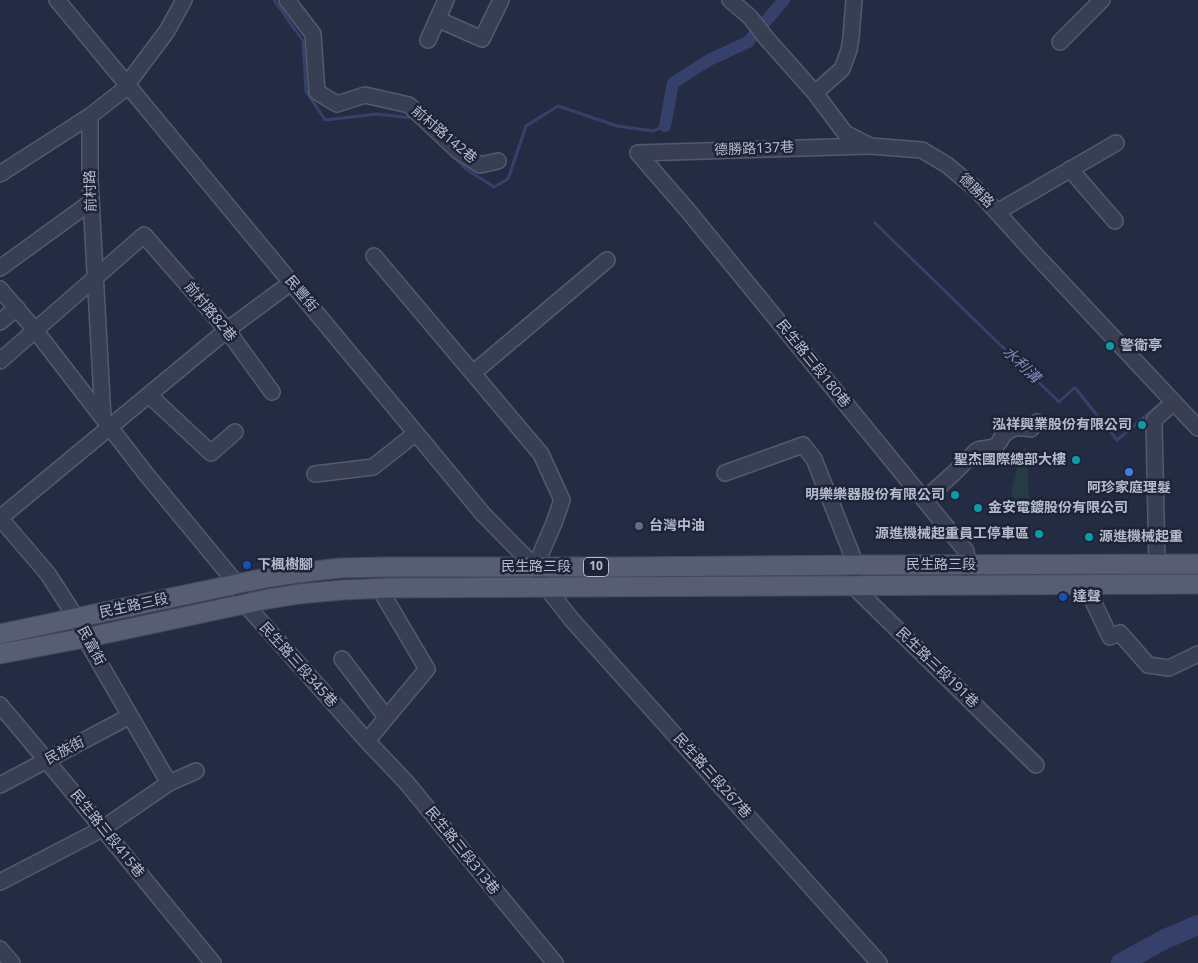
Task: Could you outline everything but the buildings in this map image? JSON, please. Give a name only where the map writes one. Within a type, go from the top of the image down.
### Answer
[{"type":"main road","name":"民生路三段","points":[[0,634],[237,584],[297,573],[340,568],[1198,564]]},
{"type":"main road","name":"民生路三段","points":[[0,654],[268,599],[342,590],[379,588],[1198,584]]},
{"type":"street","name":"民豐街","points":[[57,0],[483,514],[536,567],[546,587]]},
{"type":"street","points":[[0,174],[90,116],[122,91],[167,31],[184,0]]},
{"type":"street","name":"前村路142巷","points":[[287,0],[313,34],[316,92],[337,104],[365,95],[409,105],[458,151],[480,165],[498,161]]},
{"type":"street","points":[[428,40],[446,0]]},
{"type":"street","points":[[437,19],[482,40],[501,0]]},
{"type":"street","name":"德勝路","points":[[730,0],[750,17],[815,93],[845,133],[870,146],[922,150],[946,165],[976,189],[1198,428]]},
{"type":"street","points":[[815,93],[842,69],[849,50],[854,0]]},
{"type":"street","points":[[1060,42],[1102,0]]},
{"type":"street","name":"前村路","points":[[90,116],[91,202],[106,422]]},
{"type":"street","points":[[997,212],[1116,143]]},
{"type":"street","name":"德勝路137巷","points":[[638,153],[870,146]]},
{"type":"street","name":"民生路三段180巷","points":[[638,153],[689,212],[966,551],[969,584]]},
{"type":"street","points":[[1070,170],[1115,222]]},
{"type":"street","points":[[0,268],[91,202]]},
{"type":"street","name":"前村路82巷","points":[[95,278],[144,235],[227,330],[272,392]]},
{"type":"street","points":[[374,256],[541,454],[562,500],[536,567]]},
{"type":"street","points":[[473,373],[607,260]]},
{"type":"street","points":[[0,361],[95,278]]},
{"type":"street","points":[[0,518],[106,422],[149,395],[227,330],[292,282]]},
{"type":"street","points":[[0,289],[35,330],[146,474],[237,584]]},
{"type":"street","points":[[0,322],[17,308]]},
{"type":"street","points":[[149,395],[211,454],[234,432]]},
{"type":"street","points":[[1157,564],[1154,422],[1174,402]]},
{"type":"street","points":[[924,500],[980,448],[994,448],[1007,432],[1013,428],[1031,429],[1037,422]]},
{"type":"street","points":[[316,474],[373,467],[416,433]]},
{"type":"street","points":[[724,473],[803,445],[814,459],[856,565],[852,585]]},
{"type":"street","name":"民富街","points":[[0,518],[48,574],[77,619],[85,638],[169,783]]},
{"type":"street","name":"民生路三段345巷","points":[[237,584],[245,604],[366,741]]},
{"type":"street","points":[[1085,584],[1110,637],[1120,632],[1148,665],[1169,668],[1198,654]]},
{"type":"street","name":"民生路三段191巷","points":[[852,585],[1036,765]]},
{"type":"street","name":"民生路三段267巷","points":[[546,587],[572,620],[879,963]]},
{"type":"street","points":[[366,741],[427,669],[379,588]]},
{"type":"street","points":[[342,658],[386,718]]},
{"type":"street","name":"民生路三段415巷","points":[[0,705],[213,963]]},
{"type":"street","name":"民族街","points":[[0,785],[130,716]]},
{"type":"street","name":"民生路三段313巷","points":[[366,741],[406,782],[555,963]]},
{"type":"street","points":[[0,882],[102,829],[169,783],[196,771]]},
{"type":"street","points":[[0,949],[12,963]]},
{"type":"shaded area","points":[[1026,444],[1030,515],[1026,515],[1011,492]]},
{"type":"waterway","points":[[274,0],[303,41],[306,91],[325,120],[377,114],[414,119]]},
{"type":"waterway","points":[[665,126],[673,83],[709,60],[748,42],[784,0]]},
{"type":"waterway","points":[[453,156],[466,169],[494,187],[508,179],[526,126],[558,106],[617,126],[653,131],[665,126]]},
{"type":"waterway","name":"水利溝","points":[[875,223],[1059,402],[1074,388],[1076,389],[1117,440],[1165,400]]},
{"type":"waterway","points":[[1121,963],[1165,939],[1198,925]]},
{"type":"place","name":"警衛亭","points":[[1110,346]]},
{"type":"place","name":"泓祥興業股份有限公司","points":[[1142,425]]},
{"type":"place","name":"聖杰國際總部大樓","points":[[1076,460]]},
{"type":"place","name":"阿珍家庭理髮","points":[[1129,472]]},
{"type":"place","name":"明樂樂器股份有限公司","points":[[955,495]]},
{"type":"place","name":"金安電鍍股份有限公司","points":[[978,508]]},
{"type":"place","name":"台灣中油","points":[[639,526]]},
{"type":"place","name":"源進機械起重員工停車區","points":[[1039,534]]},
{"type":"place","name":"源進機械起重","points":[[1089,537]]},
{"type":"place","name":"下楓樹腳","points":[[247,565]]},
{"type":"place","name":"達聲","points":[[1063,597]]}]
